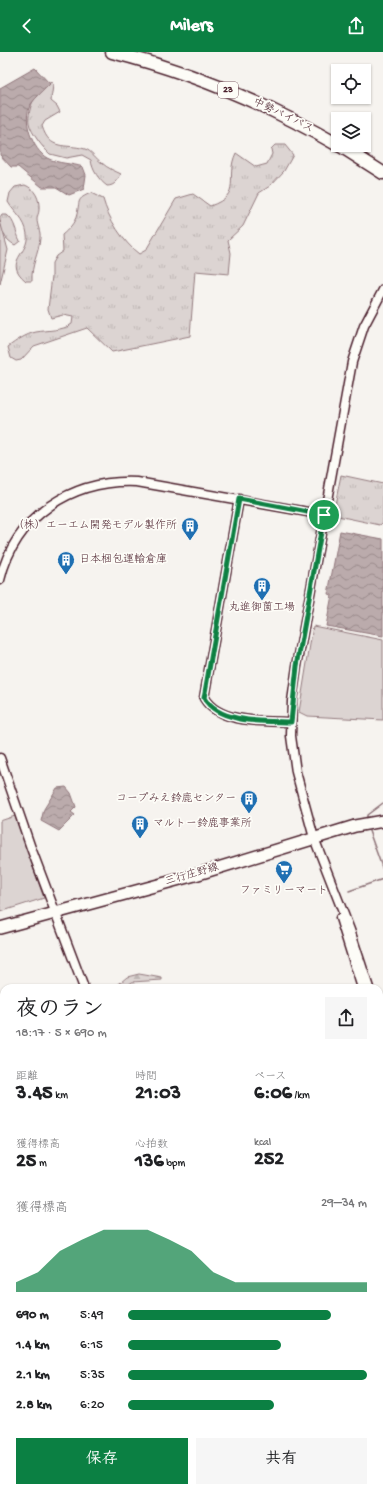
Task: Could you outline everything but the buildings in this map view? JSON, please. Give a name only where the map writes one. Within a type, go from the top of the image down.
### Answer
[{"type":"highway","name":"中勢バイパス","points":[[112,52],[162,67],[225,89],[286,117],[331,141]]},
{"type":"highway","name":"中勢バイパス","points":[[349,152],[383,173]]},
{"type":"main road","name":"三行庄野線","points":[[0,928],[195,875],[355,826],[383,822]]},
{"type":"street","points":[[369,984],[350,930],[333,890],[314,838],[296,772],[291,722],[297,666],[352,362],[364,326],[383,290]]},
{"type":"street","points":[[0,580],[11,550],[26,526],[51,504],[80,489],[105,483],[137,482],[324,515]]},
{"type":"street","points":[[239,499],[204,698],[211,706],[235,718],[291,722]]},
{"type":"street","points":[[0,758],[83,984]]},
{"type":"street","points":[[333,890],[344,932],[361,984]]},
{"type":"green space","points":[[52,82],[51,101],[57,106],[60,112],[45,121],[42,126],[45,134],[49,140],[59,145],[78,147],[90,151],[106,166],[121,174],[114,184],[107,186],[101,181],[94,171],[91,160],[82,155],[66,158],[50,154],[35,136],[29,123],[31,105],[42,88]]},
{"type":"green space","points":[[275,145],[285,145],[293,155],[284,171],[270,186],[259,193],[243,226],[228,240],[231,253],[229,274],[195,271],[190,336],[112,352],[87,328],[34,346],[21,360],[16,361],[11,358],[8,347],[21,338],[32,333],[59,329],[72,324],[73,317],[63,315],[51,318],[48,309],[52,263],[56,256],[63,251],[62,235],[69,229],[75,220],[80,201],[83,197],[91,193],[103,199],[112,222],[127,243],[139,254],[146,250],[176,199],[193,194],[210,206],[220,201],[227,196],[230,191],[233,162],[236,153],[256,167],[267,164],[272,154],[271,149]]},
{"type":"green space","points":[[25,185],[32,189],[38,198],[39,206],[37,219],[40,238],[33,269],[32,281],[26,281],[19,274],[16,268],[27,241],[27,234],[22,220],[8,202],[10,193],[15,187]]},
{"type":"green space","points":[[2,215],[7,215],[14,224],[20,241],[15,245],[5,237],[1,226],[0,218]]},
{"type":"green space","points":[[0,221],[8,250],[0,284]]},
{"type":"green space","points":[[341,475],[383,484],[383,522],[380,525],[333,515]]},
{"type":"green space","points":[[313,626],[383,640],[383,720],[307,716],[299,712]]},
{"type":"green space","points":[[15,816],[44,898],[0,912],[0,821]]},
{"type":"green space","points":[[139,974],[162,978],[162,980],[119,984],[127,977]]},
{"type":"water","points":[[35,68],[50,84],[33,101],[28,111],[27,118],[30,134],[37,148],[47,158],[83,167],[86,175],[84,189],[69,195],[56,187],[42,187],[18,167],[11,167],[0,155],[0,88]]},
{"type":"water","points":[[340,531],[383,539],[383,636],[326,626],[332,595],[328,594]]},
{"type":"water","points":[[66,787],[71,793],[76,807],[71,812],[75,815],[59,831],[41,821],[44,809],[57,788]]},
{"type":"waterway","points":[[367,817],[367,815],[383,803]]},
{"type":"waterway","points":[[369,831],[383,870]]},
{"type":"waterway","points":[[349,891],[383,879]]},
{"type":"place","name":"（株）エーエム開発モデル製作所","points":[[190,541]]},
{"type":"place","name":"日本梱包運輸倉庫","points":[[66,575]]},
{"type":"place","name":"丸進御薗工場","points":[[262,601]]},
{"type":"place","name":"コープみえ鈴鹿センター","points":[[249,814]]},
{"type":"place","name":"マルトー鈴鹿事業所","points":[[140,839]]},
{"type":"place","name":"ファミリーマート","points":[[284,884]]},
{"type":"route","points":[[239,499],[324,515],[297,666],[292,701],[291,722],[235,718],[211,706],[204,698],[239,499]]}]
